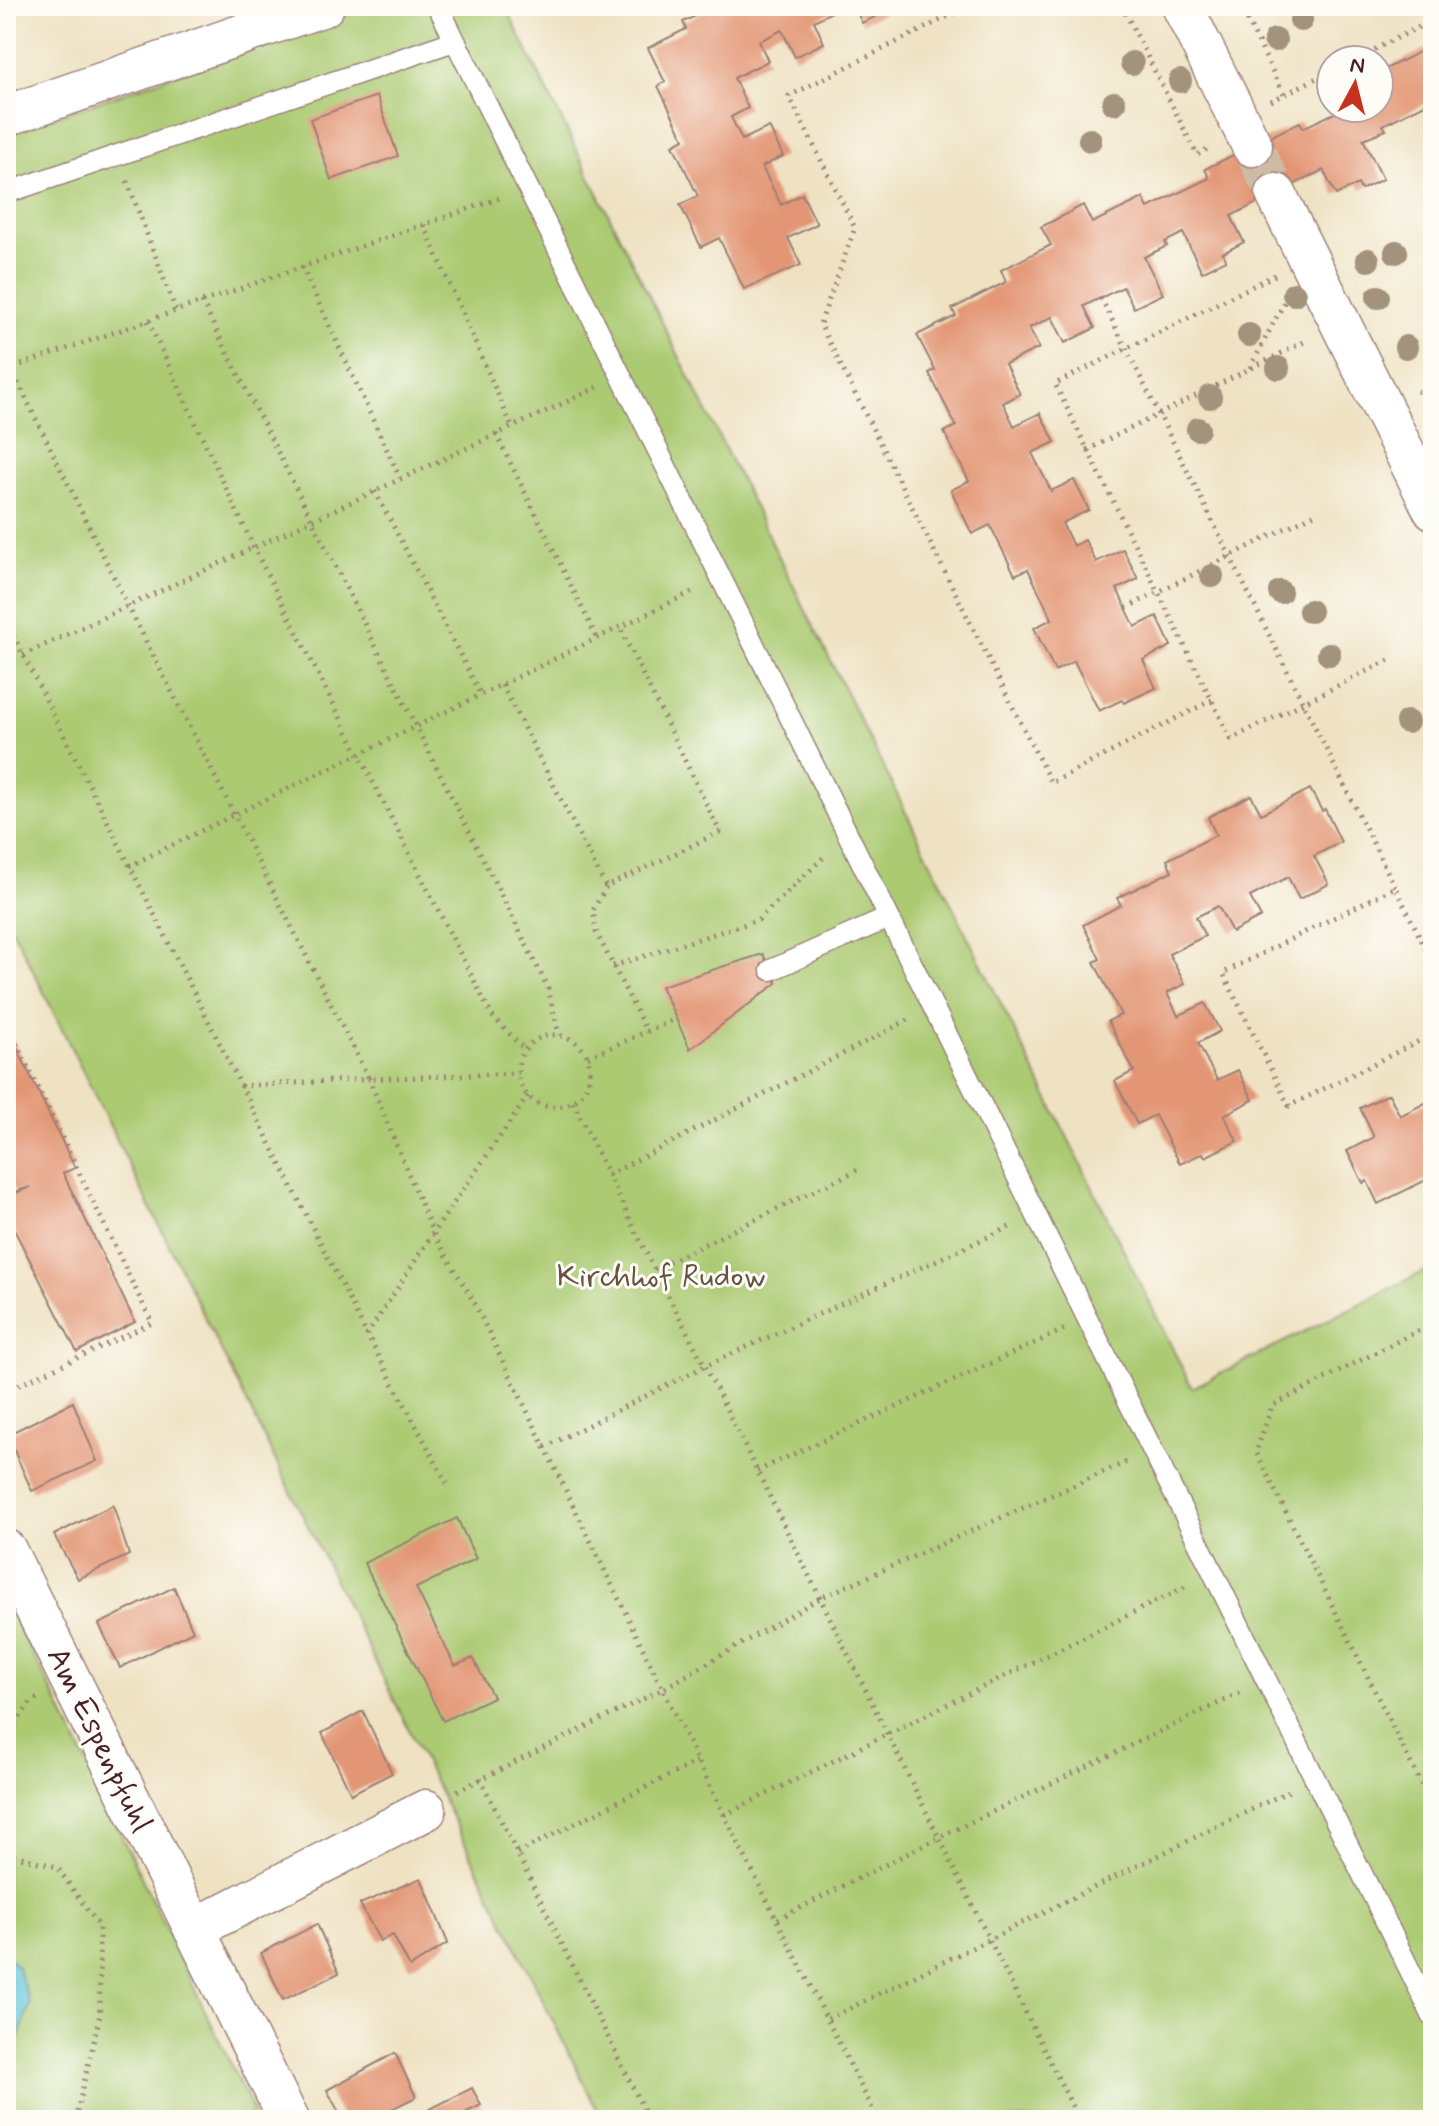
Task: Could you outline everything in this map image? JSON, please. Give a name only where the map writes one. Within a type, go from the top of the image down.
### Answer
[{"type":"street","points":[[6,116],[324,6]]},
{"type":"street","points":[[1182,6],[1245,131]]},
{"type":"street","points":[[1276,194],[1433,509]]},
{"type":"street","name":"Am Espenpfuhl","points":[[6,1550],[289,2120]]},
{"type":"street","points":[[194,1929],[426,1810]]},
{"type":"lane","points":[[438,6],[1433,2017]]},
{"type":"lane","points":[[6,193],[454,41]]},
{"type":"lane","points":[[771,970],[888,918]]},
{"type":"path","points":[[969,6],[789,96],[855,228],[820,324],[1051,783],[1212,700]]},
{"type":"path","points":[[1122,6],[1197,155],[1245,131],[1284,94],[1315,79]]},
{"type":"path","points":[[1240,6],[1284,94]]},
{"type":"path","points":[[1385,44],[1433,20]]},
{"type":"path","points":[[117,156],[176,311]]},
{"type":"path","points":[[527,189],[9,369],[369,1079],[433,1233],[474,1302],[724,1815],[878,2120]]},
{"type":"path","points":[[424,225],[512,427]]},
{"type":"path","points":[[1308,259],[1055,384],[1231,739],[1389,660]]},
{"type":"path","points":[[302,267],[400,478]]},
{"type":"path","points":[[1250,369],[1289,293]]},
{"type":"path","points":[[1101,298],[1433,963]]},
{"type":"path","points":[[202,302],[548,988],[559,1035]]},
{"type":"path","points":[[148,321],[254,548],[492,1016],[525,1050]]},
{"type":"path","points":[[1087,450],[1341,324]]},
{"type":"path","points":[[23,655],[620,376]]},
{"type":"path","points":[[496,434],[597,638]]},
{"type":"path","points":[[375,491],[481,695]]},
{"type":"path","points":[[1126,608],[1316,513]]},
{"type":"path","points":[[129,866],[720,579]]},
{"type":"path","points":[[6,621],[367,1335],[449,1487]]},
{"type":"path","points":[[620,628],[720,832],[606,887],[593,910],[596,932],[647,1032]]},
{"type":"path","points":[[502,685],[606,887]]},
{"type":"path","points":[[613,966],[758,920],[847,835]]},
{"type":"path","points":[[1395,887],[1223,973],[1289,1106],[1433,1034]]},
{"type":"path","points":[[608,1175],[932,1007]]},
{"type":"path","points":[[588,1057],[676,1019]]},
{"type":"path","points":[[6,1022],[152,1323],[6,1391]]},
{"type":"path","points":[[559,1035],[581,1046],[591,1069],[583,1093],[562,1106],[537,1103],[521,1085],[518,1073],[525,1050],[535,1040],[559,1035]]},
{"type":"path","points":[[240,1086],[518,1073]]},
{"type":"path","points":[[367,1335],[528,1096]]},
{"type":"path","points":[[573,1102],[1079,2120]]},
{"type":"path","points":[[654,1269],[859,1169]]},
{"type":"path","points":[[545,1447],[705,1366],[1035,1215]]},
{"type":"path","points":[[757,1471],[1087,1319]]},
{"type":"path","points":[[1433,1323],[1272,1406],[1256,1452],[1433,1808]]},
{"type":"path","points":[[649,2120],[480,1778],[663,1689],[820,1598],[1152,1451]]},
{"type":"path","points":[[724,1815],[1213,1574]]},
{"type":"path","points":[[6,1737],[31,1702],[68,1679]]},
{"type":"path","points":[[778,1919],[1266,1680]]},
{"type":"path","points":[[517,1853],[698,1761]]},
{"type":"path","points":[[828,2019],[1315,1779]]},
{"type":"path","points":[[6,1853],[57,1867],[99,1926],[100,2015],[77,2112],[65,2120]]},
{"type":"path","points":[[1408,2120],[1433,2109]]},
{"type":"green space","name":"Kirchhof Rudow","points":[[371,6],[505,6],[1192,1388],[1433,1267],[1433,2120],[602,2120],[6,916],[6,134]]},
{"type":"green space","points":[[6,1602],[60,1707],[254,2113],[241,2120],[6,2120]]},
{"type":"water","points":[[6,1955],[17,1966],[30,2004],[6,2075]]},
{"type":"building","points":[[716,6],[843,6],[814,21],[824,43],[795,57],[782,30],[759,41],[768,61],[734,78],[748,108],[731,117],[742,140],[769,127],[783,156],[762,167],[781,205],[802,194],[817,224],[788,238],[801,265],[744,289],[719,238],[701,247],[680,205],[698,196],[673,145],[684,139],[658,86],[665,82],[648,48],[686,29],[683,22]]},
{"type":"building","points":[[854,6],[891,6],[892,9],[862,23]]},
{"type":"building","points":[[1433,45],[1433,100],[1395,119],[1395,64]]},
{"type":"building","points":[[377,96],[398,156],[331,180],[310,119]]},
{"type":"building","points":[[1300,122],[1303,128],[1315,122],[1385,124],[1386,130],[1363,139],[1383,179],[1361,190],[1358,184],[1336,195],[1323,170],[1231,216],[1244,242],[1223,253],[1226,260],[1202,272],[1183,233],[1165,242],[1167,246],[1144,257],[1163,294],[1134,308],[1123,287],[1084,306],[1095,328],[1065,343],[1052,317],[1029,328],[1039,348],[1005,364],[1020,394],[1003,403],[1014,426],[1040,413],[1055,442],[1032,453],[1051,491],[1074,480],[1089,510],[1062,523],[1073,546],[1085,540],[1096,562],[1123,549],[1138,579],[1117,589],[1135,627],[1157,616],[1171,646],[1143,660],[1156,688],[1099,711],[1074,661],[1055,671],[1034,628],[1052,619],[1028,569],[1015,575],[990,525],[972,534],[951,490],[969,481],[944,432],[956,426],[929,373],[935,370],[917,335],[956,316],[952,309],[1006,282],[1001,270],[1051,245],[1041,227],[1083,205],[1092,223],[1143,198],[1148,208],[1209,178],[1205,169]]},
{"type":"building","points":[[1310,789],[1322,811],[1325,809],[1341,842],[1314,856],[1329,884],[1299,899],[1288,877],[1250,897],[1261,917],[1232,932],[1218,906],[1196,917],[1205,936],[1169,954],[1185,984],[1167,993],[1178,1016],[1205,1003],[1220,1031],[1198,1043],[1217,1080],[1238,1070],[1253,1100],[1224,1115],[1237,1141],[1205,1157],[1203,1153],[1180,1164],[1155,1115],[1137,1124],[1115,1081],[1134,1071],[1108,1021],[1121,1015],[1094,962],[1100,959],[1083,925],[1121,905],[1117,898],[1172,871],[1167,860],[1216,835],[1208,817],[1251,795],[1261,814]]},
{"type":"building","points":[[763,954],[777,983],[690,1049],[661,986]]},
{"type":"building","points":[[6,1025],[75,1168],[63,1173],[135,1322],[77,1352],[6,1214],[6,1197],[30,1187],[15,1192],[6,1174]]},
{"type":"building","points":[[1389,1094],[1400,1116],[1433,1099],[1433,1189],[1428,1179],[1378,1204],[1347,1151],[1374,1137],[1360,1108]]},
{"type":"building","points":[[73,1402],[97,1461],[32,1491],[7,1435]]},
{"type":"building","points":[[113,1505],[129,1555],[78,1579],[54,1535]]},
{"type":"building","points":[[457,1518],[476,1559],[416,1588],[455,1666],[473,1658],[493,1697],[443,1721],[364,1563]]},
{"type":"building","points":[[174,1587],[193,1631],[120,1668],[99,1624]]},
{"type":"building","points":[[363,1711],[392,1773],[351,1794],[322,1733]]},
{"type":"building","points":[[421,1878],[448,1943],[410,1967],[393,1935],[380,1941],[360,1904]]},
{"type":"building","points":[[317,1924],[339,1973],[283,2000],[261,1953]]},
{"type":"building","points":[[395,2053],[416,2097],[369,2120],[343,2120],[327,2090]]},
{"type":"building","points":[[472,2088],[481,2105],[451,2120],[427,2120],[424,2112]]},
{"type":"tunnel","points":[[1252,146],[1276,194]]}]
